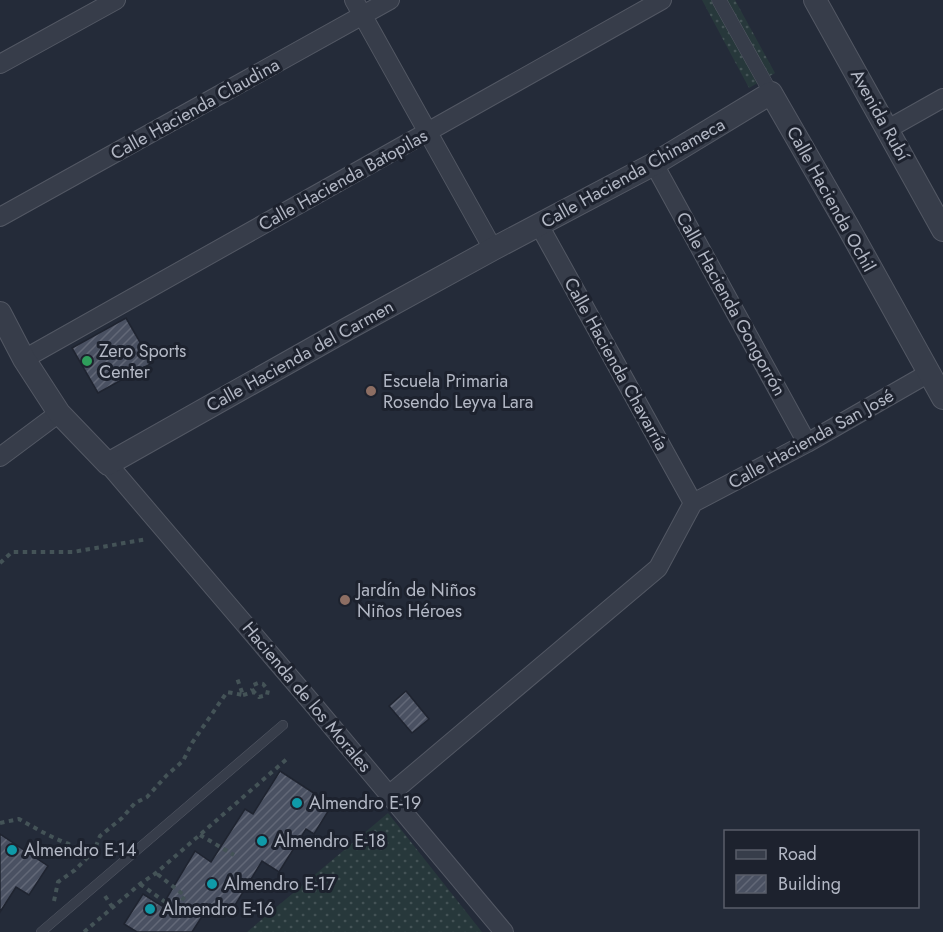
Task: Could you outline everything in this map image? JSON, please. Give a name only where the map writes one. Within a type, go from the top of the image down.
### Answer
[{"type":"street","points":[[0,64],[116,0]]},
{"type":"street","name":"Calle Hacienda Claudina","points":[[0,217],[358,8],[390,0]]},
{"type":"street","name":"Calle Hacienda Batopilas","points":[[24,359],[662,0]]},
{"type":"street","name":"Calle Hacienda Ochil","points":[[719,0],[943,398]]},
{"type":"street","name":"Avenida Rubí","points":[[815,0],[943,230]]},
{"type":"street","points":[[358,8],[493,249]]},
{"type":"street","name":"Calle Hacienda Chinameca","points":[[493,249],[654,164],[771,93]]},
{"type":"street","points":[[888,129],[943,98]]},
{"type":"street","name":"Calle Hacienda Gongorrón","points":[[654,164],[807,443]]},
{"type":"street","name":"Calle Hacienda Chavarría","points":[[539,225],[693,503]]},
{"type":"street","name":"Calle Hacienda del Carmen","points":[[108,464],[349,327],[493,249]]},
{"type":"street","points":[[0,313],[24,359],[59,413],[108,464]]},
{"type":"street","name":"Calle Hacienda San José","points":[[693,503],[807,443],[929,374]]},
{"type":"street","points":[[0,457],[59,413]]},
{"type":"street","name":"Hacienda de los Morales","points":[[108,464],[504,932]]},
{"type":"street","points":[[389,795],[658,568],[693,503]]},
{"type":"lane","points":[[41,932],[283,725]]},
{"type":"path","points":[[0,563],[12,552],[73,552],[170,535]]},
{"type":"path","points":[[237,678],[243,695]]},
{"type":"path","points":[[49,925],[58,882],[94,852],[100,836],[122,818],[135,803],[147,797],[183,761],[192,743],[227,692],[243,695],[254,692]]},
{"type":"path","points":[[84,932],[156,873],[288,758]]},
{"type":"path","points":[[0,824],[19,819],[79,849],[94,852]]},
{"type":"path","points":[[200,835],[234,855]]},
{"type":"path","points":[[140,884],[175,909],[185,896],[156,873]]},
{"type":"shaded area","points":[[702,0],[735,0],[775,73],[749,88]]},
{"type":"shaded area","points":[[388,813],[482,932],[247,932]]},
{"type":"building","points":[[126,318],[152,363],[98,393],[72,348]]},
{"type":"building","points":[[406,691],[429,719],[412,733],[389,706]]},
{"type":"building","points":[[280,771],[332,805],[314,834],[306,829],[279,872],[262,861],[229,915],[210,904],[192,932],[137,932],[124,924],[143,894],[162,906],[195,851],[211,862],[245,809],[253,814]]},
{"type":"building","name":"Almendro E-14","points":[[0,834],[48,866],[29,895],[16,887],[0,912]]},
{"type":"place","name":"Zero Sports Center","points":[[87,361]]},
{"type":"place","name":"Escuela Primaria Rosendo Leyva Lara","points":[[371,391]]},
{"type":"place","name":"Jardín de Niños Niños Héroes","points":[[345,600]]},
{"type":"place","name":"Almendro E-19","points":[[297,803]]},
{"type":"place","name":"Almendro E-18","points":[[262,841]]},
{"type":"place","name":"Almendro E-14","points":[[12,850]]},
{"type":"place","name":"Almendro E-17","points":[[212,884]]},
{"type":"place","name":"Almendro E-16","points":[[150,909]]}]
